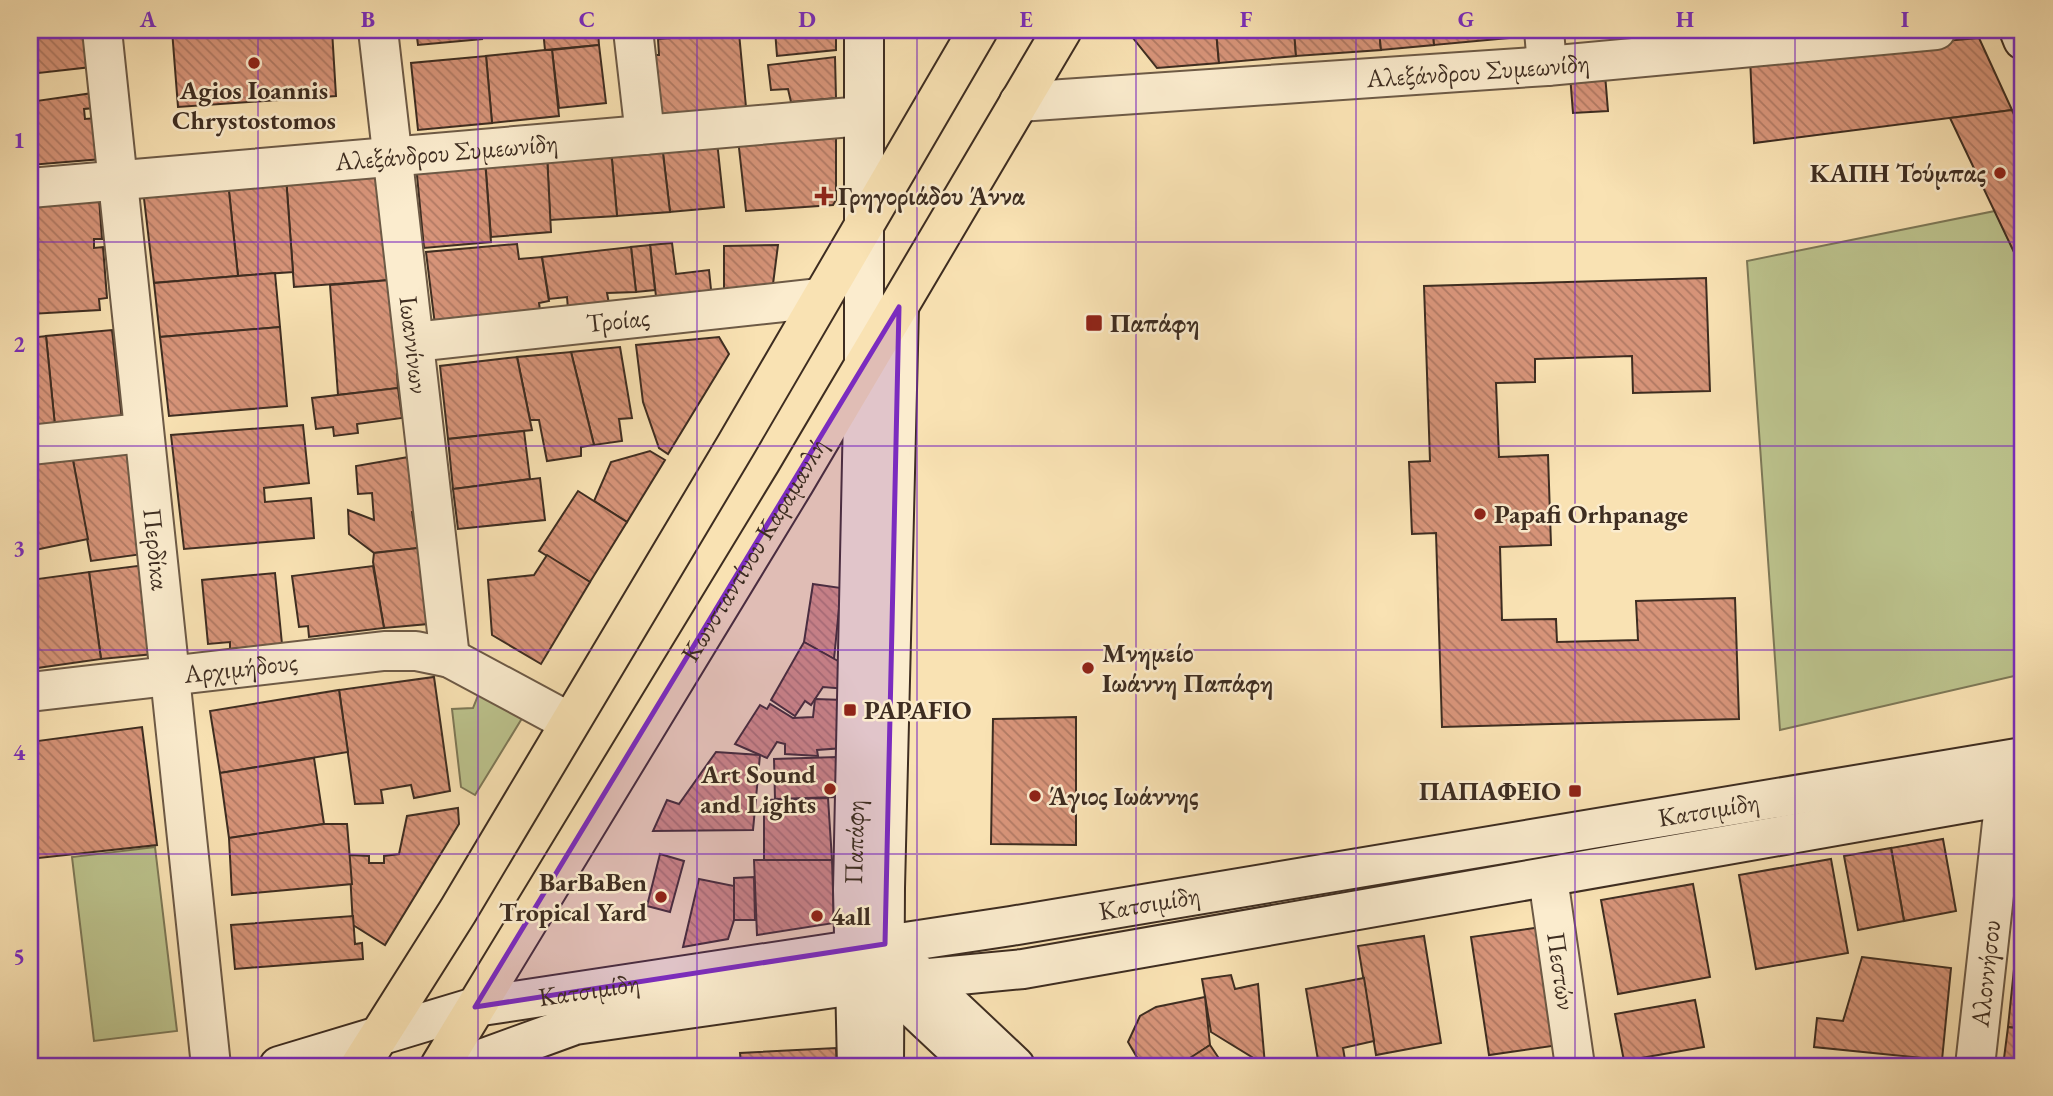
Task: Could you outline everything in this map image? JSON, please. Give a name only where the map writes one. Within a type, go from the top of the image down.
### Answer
[{"type":"main road","points":[[369,1051],[457,911],[978,30]]},
{"type":"main road","name":"Κωνσταντίνου Καραμανλή","points":[[440,1066],[864,366],[1062,30]]},
{"type":"street","name":"Περδίκα","points":[[102,30],[142,433],[171,676],[211,1066]]},
{"type":"street","name":"Ιωαννίνων","points":[[378,30],[450,658]]},
{"type":"street","points":[[632,30],[645,135]]},
{"type":"street","name":"Παπάφη","points":[[864,30],[864,366],[858,523],[870,965],[884,1066]]},
{"type":"street","name":"Αλεξάνδρου Συμεωνίδη","points":[[1019,102],[1546,48],[1936,30]]},
{"type":"street","points":[[2018,30],[2023,40]]},
{"type":"street","name":"Αλεξάνδρου Συμεωνίδη","points":[[30,188],[863,116]]},
{"type":"street","name":"Τροίας","points":[[414,342],[820,298]]},
{"type":"street","name":"Παπάφη","points":[[857,1066],[870,965],[899,307]]},
{"type":"street","points":[[30,445],[142,433]]},
{"type":"street","name":"Αρχιμήδους","points":[[30,692],[383,651],[416,651],[450,658],[569,722]]},
{"type":"street","name":"Κατσιμίδη","points":[[485,1062],[575,1025],[870,965],[1011,926],[2023,757]]},
{"type":"street","name":"Κατσιμίδη","points":[[922,978],[1023,968],[2014,795]]},
{"type":"street","name":"Αλοννήσου","points":[[1975,1066],[2014,795]]},
{"type":"street","name":"Πεστών","points":[[1548,878],[1575,1066]]},
{"type":"street","points":[[870,965],[922,978],[1016,1066]]},
{"type":"street","points":[[870,965],[975,1066]]},
{"type":"street","name":"Κατσιμίδη","points":[[279,1066],[369,1051],[475,1007],[870,965]]},
{"type":"highlighted area","points":[[899,307],[899,410],[885,944],[475,1007]]},
{"type":"green space","points":[[1995,211],[2023,271],[2023,674],[1780,730],[1747,261]]},
{"type":"green space","points":[[483,683],[529,707],[475,795],[461,787],[452,709],[473,708]]},
{"type":"green space","points":[[155,847],[177,1031],[94,1041],[72,857]]},
{"type":"building","points":[[30,30],[87,30],[91,67],[30,74]]},
{"type":"building","name":"Agios Ioannis Chrystostomos","points":[[172,30],[332,30],[336,96],[178,107]]},
{"type":"building","points":[[416,30],[481,30],[482,39],[418,45]]},
{"type":"building","points":[[543,30],[598,30],[599,45],[545,50]]},
{"type":"building","points":[[648,30],[712,30],[649,36]]},
{"type":"building","points":[[775,30],[836,30],[836,50],[777,56]]},
{"type":"building","points":[[1130,30],[1216,30],[1219,63],[1157,68],[1129,33]]},
{"type":"building","points":[[1216,30],[1294,30],[1296,56],[1219,63]]},
{"type":"building","points":[[1294,30],[1379,30],[1381,50],[1296,56]]},
{"type":"building","points":[[1379,30],[1433,30],[1434,45],[1381,50]]},
{"type":"building","points":[[1433,30],[1518,30],[1519,37],[1434,45]]},
{"type":"building","points":[[739,33],[746,107],[654,115],[649,55],[659,55],[658,39]]},
{"type":"building","points":[[1979,38],[2012,110],[1754,143],[1750,58]]},
{"type":"building","points":[[599,45],[606,103],[559,108],[552,50]]},
{"type":"building","points":[[552,50],[559,116],[492,123],[486,56]]},
{"type":"building","points":[[486,56],[492,123],[418,130],[411,63]]},
{"type":"building","points":[[835,57],[836,98],[791,102],[788,89],[771,90],[768,65]]},
{"type":"building","points":[[1605,74],[1608,111],[1573,113],[1570,75]]},
{"type":"building","points":[[35,93],[37,101],[93,93],[95,108],[84,109],[85,119],[97,118],[102,159],[30,165],[30,94]]},
{"type":"building","name":"ΚΑΠΗ Τούμπας","points":[[2012,110],[2023,135],[2023,271],[1950,118]]},
{"type":"building","points":[[836,132],[836,200],[833,205],[746,211],[738,139]]},
{"type":"building","points":[[717,141],[724,207],[670,212],[662,145]]},
{"type":"building","points":[[662,145],[670,212],[617,216],[611,149]]},
{"type":"building","points":[[611,149],[617,216],[550,220],[547,154]]},
{"type":"building","points":[[547,154],[551,232],[491,237],[485,159]]},
{"type":"building","points":[[485,159],[491,242],[424,248],[416,165]]},
{"type":"building","points":[[382,168],[390,280],[294,287],[286,177]]},
{"type":"building","points":[[286,177],[293,272],[238,276],[228,182]]},
{"type":"building","points":[[228,182],[238,276],[154,283],[143,190]]},
{"type":"building","points":[[99,198],[102,239],[94,239],[94,248],[103,247],[107,298],[99,299],[100,310],[30,314],[30,206]]},
{"type":"building","points":[[672,243],[676,274],[709,270],[712,299],[657,305],[650,245]]},
{"type":"building","points":[[517,244],[519,259],[542,257],[549,301],[539,303],[541,317],[435,325],[426,252]]},
{"type":"building","points":[[650,245],[655,290],[636,292],[631,247]]},
{"type":"building","points":[[778,245],[772,292],[724,296],[724,246]]},
{"type":"building","points":[[631,247],[636,292],[607,293],[609,304],[568,309],[567,297],[549,299],[542,257]]},
{"type":"building","points":[[275,273],[280,327],[160,337],[154,283]]},
{"type":"building","name":"Papafi Orhpanage","points":[[1706,278],[1710,391],[1633,393],[1632,356],[1535,359],[1535,382],[1496,383],[1499,457],[1548,455],[1551,545],[1500,547],[1502,620],[1556,619],[1557,642],[1638,640],[1636,601],[1735,598],[1739,719],[1442,727],[1436,533],[1412,534],[1409,462],[1430,461],[1424,286]]},
{"type":"building","points":[[390,280],[404,373],[397,374],[398,388],[338,395],[330,285]]},
{"type":"building","points":[[280,327],[287,406],[169,416],[160,337]]},
{"type":"building","points":[[112,330],[122,420],[55,426],[46,336]]},
{"type":"building","points":[[46,336],[55,426],[30,429],[30,338]]},
{"type":"building","points":[[719,337],[729,354],[668,454],[659,448],[643,402],[636,345]]},
{"type":"building","points":[[620,347],[632,418],[619,419],[622,441],[594,445],[571,352]]},
{"type":"building","points":[[571,352],[594,445],[581,447],[581,456],[547,461],[539,420],[530,420],[517,357]]},
{"type":"building","points":[[517,357],[532,430],[448,439],[440,366]]},
{"type":"building","points":[[398,388],[402,418],[357,424],[358,433],[334,436],[333,427],[316,429],[312,398]]},
{"type":"building","points":[[303,425],[309,483],[264,488],[265,502],[311,498],[314,538],[184,549],[171,435]]},
{"type":"building","points":[[524,431],[530,479],[453,489],[448,439]]},
{"type":"building","points":[[132,449],[143,554],[91,561],[72,455]]},
{"type":"building","points":[[650,451],[665,460],[627,522],[594,501],[611,462]]},
{"type":"building","points":[[72,455],[88,539],[30,551],[30,460]]},
{"type":"building","points":[[420,455],[425,510],[412,512],[418,548],[374,553],[349,534],[348,510],[374,520],[372,493],[358,494],[356,466]]},
{"type":"building","points":[[540,478],[545,520],[458,529],[453,489]]},
{"type":"building","points":[[578,491],[627,522],[590,582],[539,551]]},
{"type":"building","points":[[418,548],[428,624],[384,628],[373,562],[374,553]]},
{"type":"building","points":[[547,555],[590,582],[541,664],[492,635],[488,580],[534,575]]},
{"type":"building","points":[[145,565],[154,654],[101,659],[89,572]]},
{"type":"building","points":[[373,566],[384,628],[309,637],[308,626],[299,627],[292,576]]},
{"type":"building","points":[[89,572],[101,659],[30,669],[30,580]]},
{"type":"building","points":[[275,573],[282,644],[230,649],[230,642],[208,644],[202,580]]},
{"type":"building","points":[[813,584],[841,588],[834,659],[804,642]]},
{"type":"building","points":[[804,642],[854,670],[847,689],[823,687],[811,705],[805,701],[795,716],[771,700]]},
{"type":"building","points":[[434,677],[450,791],[414,798],[411,785],[381,790],[383,803],[355,804],[339,690]]},
{"type":"building","points":[[339,690],[348,752],[220,773],[210,711]]},
{"type":"building","points":[[815,699],[844,700],[844,748],[817,750],[818,756],[785,754],[785,744],[777,742],[767,758],[735,744],[760,705],[767,709],[770,704],[793,718],[813,717]]},
{"type":"building","name":"Άγιος Ιωάννης","points":[[1076,717],[1076,845],[991,844],[993,719]]},
{"type":"building","points":[[142,727],[157,845],[30,859],[30,742]]},
{"type":"building","points":[[716,752],[760,755],[753,830],[653,831],[667,800],[679,804]]},
{"type":"building","points":[[837,757],[838,797],[775,799],[774,759]]},
{"type":"building","points":[[314,758],[324,824],[229,838],[220,773]]},
{"type":"building","points":[[828,798],[832,860],[764,860],[764,800]]},
{"type":"building","points":[[458,808],[459,824],[385,945],[353,925],[349,855],[369,856],[369,863],[384,863],[384,856],[399,854],[407,816]]},
{"type":"building","points":[[324,824],[347,824],[352,884],[232,895],[229,838]]},
{"type":"building","points":[[1943,839],[1956,911],[1904,921],[1891,848]]},
{"type":"building","points":[[1891,848],[1904,921],[1858,930],[1844,856]]},
{"type":"building","points":[[660,854],[684,861],[670,912],[647,906]]},
{"type":"building","points":[[1831,859],[1848,953],[1756,969],[1739,875]]},
{"type":"building","points":[[754,860],[832,860],[834,923],[757,935]]},
{"type":"building","points":[[754,877],[755,920],[734,920],[734,878]]},
{"type":"building","points":[[699,879],[734,886],[734,920],[728,939],[683,947]]},
{"type":"building","points":[[1693,884],[1710,977],[1618,994],[1601,900]]},
{"type":"building","points":[[2023,892],[2023,1029],[2008,1027]]},
{"type":"building","points":[[353,916],[355,944],[362,943],[363,959],[235,969],[231,925]]},
{"type":"building","points":[[1542,927],[1559,1045],[1489,1055],[1471,937]]},
{"type":"building","points":[[1424,936],[1441,1043],[1376,1055],[1358,946]]},
{"type":"building","points":[[1862,957],[1951,968],[1942,1060],[1814,1047],[1817,1018],[1843,1021]]},
{"type":"building","points":[[1231,975],[1235,989],[1258,984],[1265,1065],[1211,1032],[1202,979]]},
{"type":"building","points":[[1364,978],[1374,1041],[1343,1048],[1346,1066],[1319,1066],[1306,989]]},
{"type":"building","points":[[1205,997],[1210,1045],[1179,1066],[1142,1066],[1128,1042],[1140,1016],[1156,1007]]},
{"type":"building","points":[[1695,1000],[1704,1047],[1624,1061],[1615,1014]]},
{"type":"building","points":[[2008,1027],[2023,1029],[2023,1066],[2003,1066]]},
{"type":"building","points":[[1210,1045],[1224,1066],[1179,1066],[1179,1065]]},
{"type":"building","points":[[836,1048],[837,1066],[741,1066],[740,1053]]},
{"type":"place","name":"Agios Ioannis Chrystostomos","points":[[254,63]]},
{"type":"place","name":"ΚΑΠΗ Τούμπας","points":[[2000,173]]},
{"type":"place","name":"Γρηγοριάδου Άννα","points":[[824,196]]},
{"type":"place","name":"Παπάφη","points":[[1094,323]]},
{"type":"place","name":"Papafi Orhpanage","points":[[1480,514]]},
{"type":"place","name":"Μνημείο Ιωάννη Παπάφη","points":[[1088,668]]},
{"type":"place","name":"PAPAFIO","points":[[850,710]]},
{"type":"place","name":"Art Sound and Lights","points":[[830,789]]},
{"type":"place","name":"ΠΑΠΑΦΕΙΟ","points":[[1575,791]]},
{"type":"place","name":"Άγιος Ιωάννης","points":[[1035,796]]},
{"type":"place","name":"BarBaBen Tropical Yard","points":[[661,897]]},
{"type":"place","name":"4all","points":[[817,916]]}]
